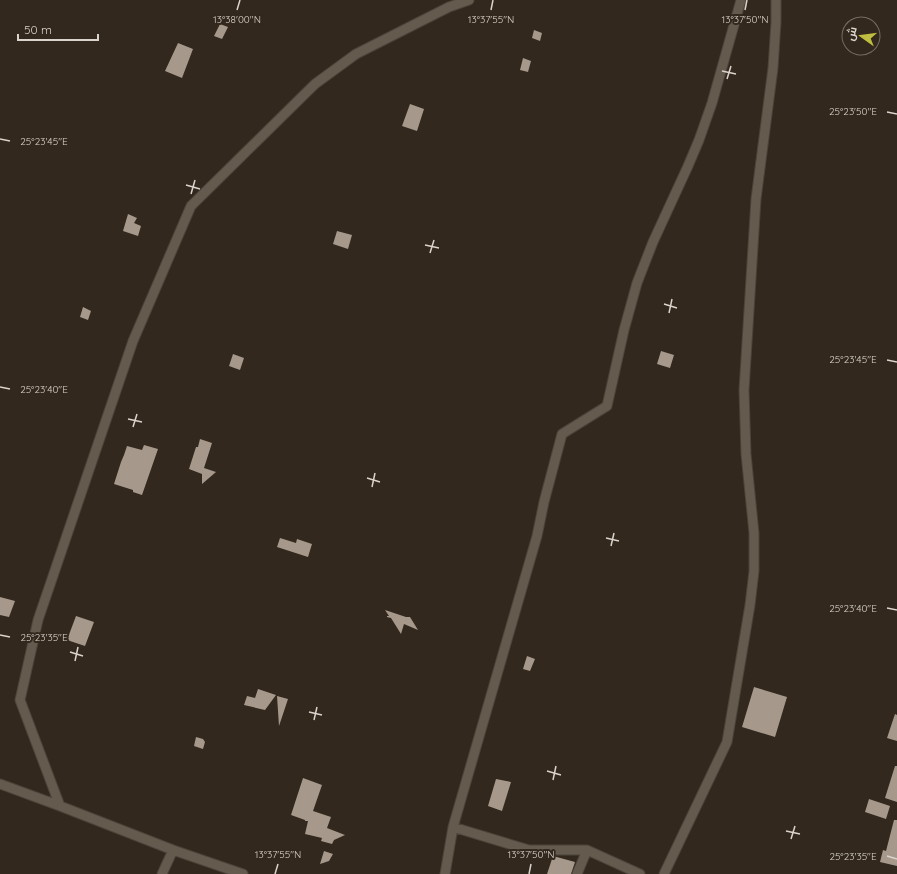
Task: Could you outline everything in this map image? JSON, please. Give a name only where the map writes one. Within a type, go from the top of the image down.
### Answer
[{"type":"street","points":[[60,806],[20,700],[38,620],[128,356],[191,206],[315,84],[356,54],[449,7],[469,0]]},
{"type":"street","points":[[445,874],[453,828],[537,536],[544,502],[562,434],[607,406],[624,330],[637,283],[653,242],[699,140],[712,103],[742,0]]},
{"type":"street","points":[[664,874],[727,742],[750,605],[754,571],[754,533],[746,454],[744,390],[756,199],[773,68],[776,0]]},
{"type":"street","points":[[0,784],[173,850],[243,874]]},
{"type":"street","points":[[453,828],[529,850],[586,850],[640,874]]},
{"type":"street","points":[[162,874],[173,850]]},
{"type":"street","points":[[577,874],[586,850]]},
{"type":"building","points":[[220,24],[228,27],[222,39],[214,36]]},
{"type":"building","points":[[534,30],[542,33],[540,41],[532,38]]},
{"type":"building","points":[[178,43],[193,49],[182,78],[165,71]]},
{"type":"building","points":[[523,58],[531,61],[528,72],[520,70]]},
{"type":"building","points":[[410,104],[424,109],[417,131],[402,126]]},
{"type":"building","points":[[128,214],[137,218],[134,223],[141,226],[138,236],[123,231]]},
{"type":"building","points":[[337,231],[352,235],[348,249],[333,244]]},
{"type":"building","points":[[83,307],[91,311],[88,320],[80,317]]},
{"type":"building","points":[[661,351],[674,355],[670,368],[657,364]]},
{"type":"building","points":[[233,354],[244,358],[240,370],[229,366]]},
{"type":"building","points":[[200,439],[212,443],[204,468],[216,472],[202,484],[202,474],[189,469]]},
{"type":"building","points":[[144,445],[158,449],[142,495],[133,492],[133,490],[114,484],[127,446],[142,450]]},
{"type":"building","points":[[280,538],[296,543],[297,539],[312,544],[308,557],[277,547]]},
{"type":"building","points":[[0,597],[15,601],[9,617],[0,615]]},
{"type":"building","points":[[385,610],[410,617],[418,630],[404,624],[401,634],[391,618],[387,617],[389,616]]},
{"type":"building","points":[[76,616],[94,622],[85,646],[67,640]]},
{"type":"building","points":[[527,656],[535,659],[530,671],[523,669]]},
{"type":"building","points":[[754,687],[787,697],[775,737],[742,727]]},
{"type":"building","points":[[258,689],[276,695],[265,710],[244,705],[247,696],[255,698]]},
{"type":"building","points":[[277,696],[288,699],[279,726]]},
{"type":"building","points":[[895,714],[897,715],[897,741],[887,738]]},
{"type":"building","points":[[196,737],[203,739],[205,742],[203,749],[194,746]]},
{"type":"building","points":[[895,766],[897,766],[897,802],[885,798]]},
{"type":"building","points":[[303,778],[322,785],[313,811],[331,817],[327,828],[345,835],[334,840],[332,844],[321,841],[322,838],[305,834],[308,821],[291,815]]},
{"type":"building","points":[[496,779],[511,782],[502,811],[488,806]]},
{"type":"building","points":[[869,799],[890,806],[886,819],[865,812]]},
{"type":"building","points":[[894,820],[897,820],[897,866],[880,862],[883,850],[886,851]]},
{"type":"building","points":[[324,851],[333,854],[329,861],[320,864]]},
{"type":"building","points":[[553,856],[575,862],[571,874],[547,874]]}]
